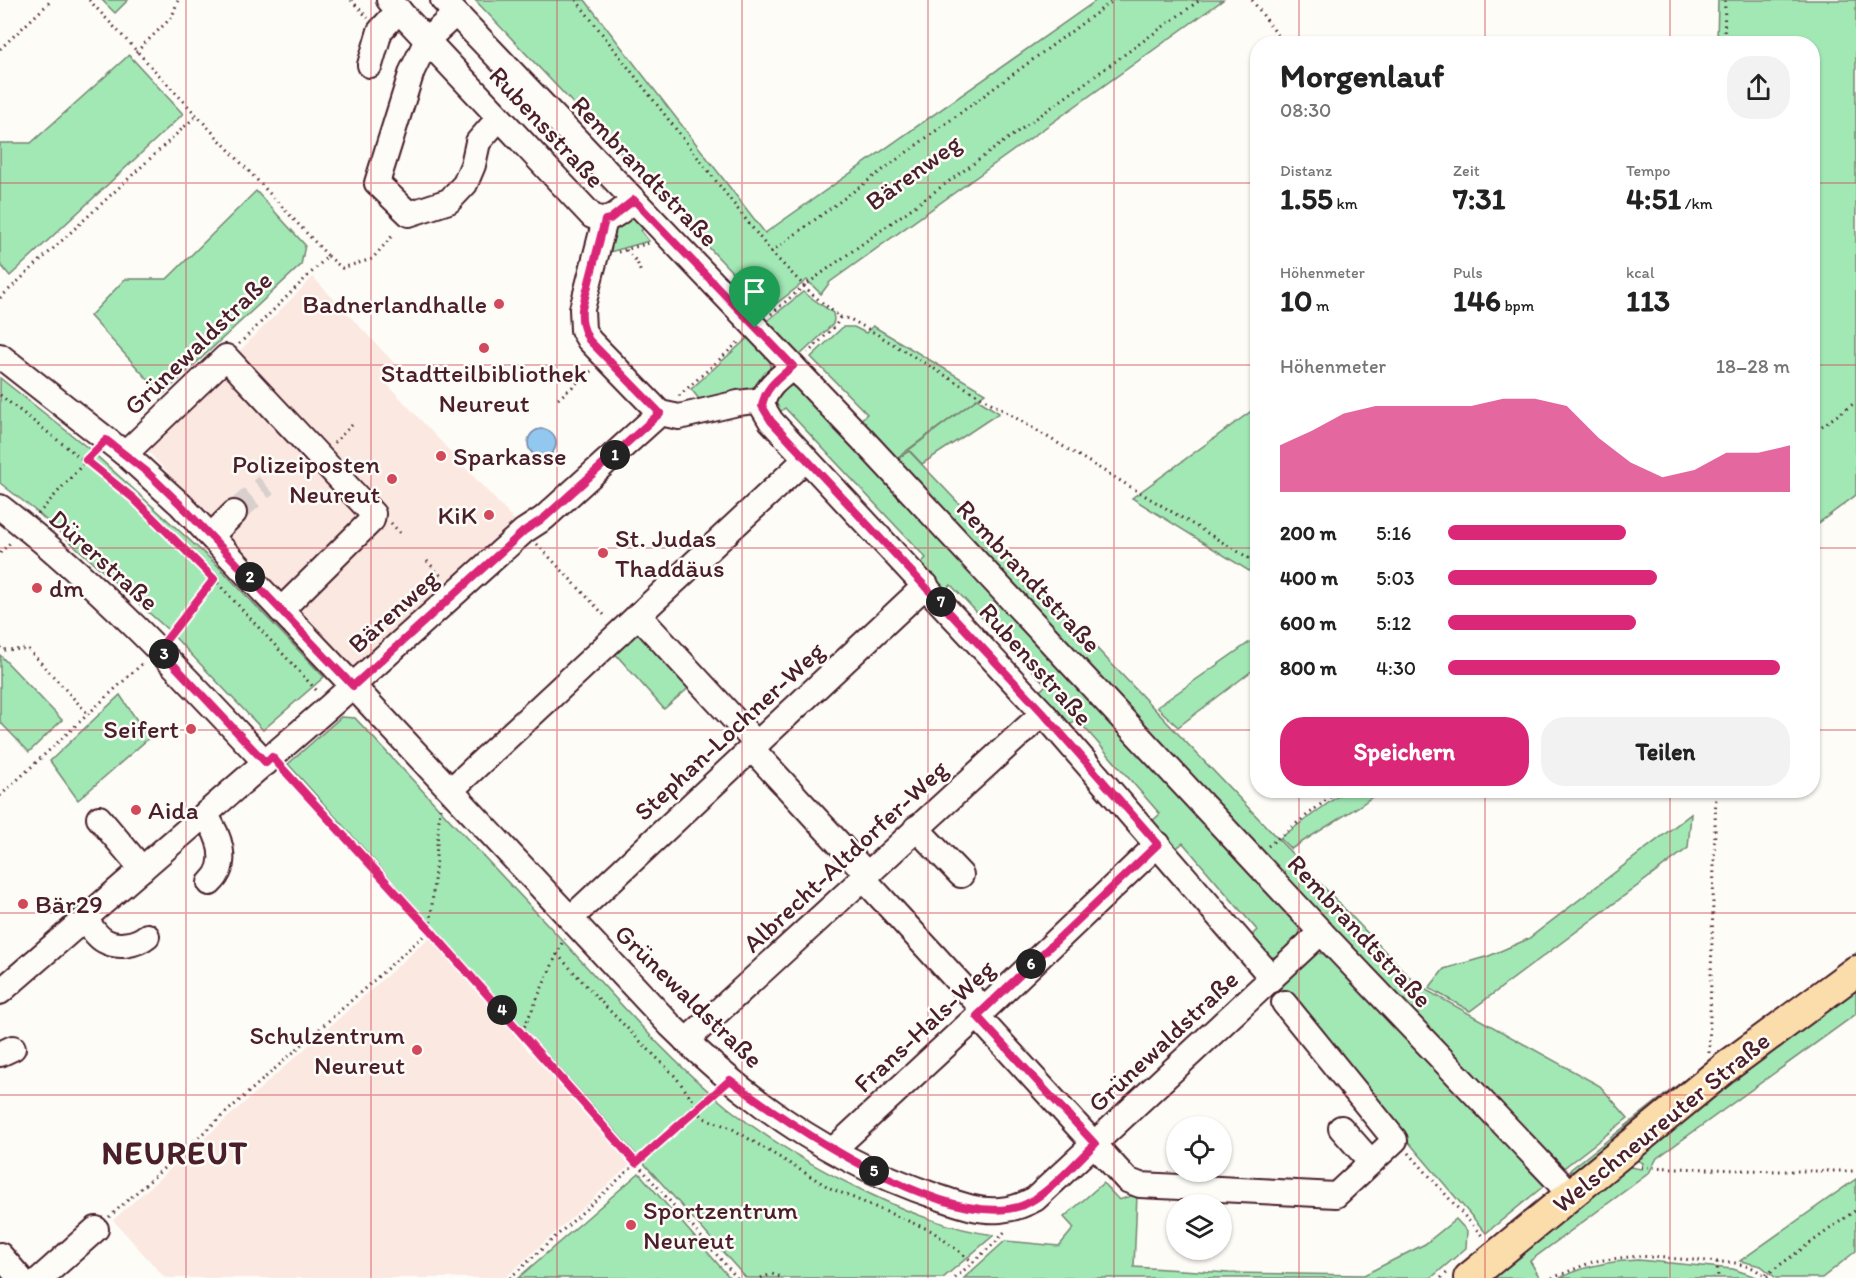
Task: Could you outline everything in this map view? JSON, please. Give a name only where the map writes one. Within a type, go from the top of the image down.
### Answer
[{"type":"main road","name":"Welschneureuter Straße","points":[[1469,1278],[1726,1066],[1856,971]]},
{"type":"street","name":"Rubensstraße","points":[[394,5],[592,216],[605,220],[610,219],[634,200]]},
{"type":"street","points":[[370,65],[380,31],[394,5]]},
{"type":"street","points":[[449,7],[427,40],[412,71],[377,183],[408,214],[449,201],[465,184],[473,165],[478,142],[499,118]]},
{"type":"street","name":"Rembrandtstraße","points":[[449,7],[755,328],[798,362],[1253,859],[1569,1195]]},
{"type":"street","points":[[605,220],[582,309],[583,330],[589,340],[660,413],[680,417],[738,403],[763,400],[770,386],[798,362]]},
{"type":"street","name":"Grünewaldstraße","points":[[0,356],[147,472],[232,558],[686,1041],[730,1080],[798,1129],[877,1173],[919,1191],[959,1204],[988,1210],[1013,1208],[1035,1199],[1321,932]]},
{"type":"street","points":[[226,357],[374,514],[372,520],[281,610]]},
{"type":"street","name":"Grünewaldstraße","points":[[116,447],[226,357]]},
{"type":"street","name":"Rubensstraße","points":[[763,400],[762,406],[765,412],[806,459],[1043,713],[1272,978]]},
{"type":"street","name":"Bärenweg","points":[[2,986],[85,919],[269,760],[524,531],[544,518],[660,413]]},
{"type":"street","points":[[452,791],[806,459]]},
{"type":"street","name":"Dürerstraße","points":[[0,507],[26,527],[159,649],[269,760]]},
{"type":"street","points":[[211,536],[234,513]]},
{"type":"street","name":"Stephan-Lochner-Weg","points":[[575,923],[754,746],[926,585]]},
{"type":"street","points":[[639,615],[754,746],[980,1013],[1127,1180],[1140,1185],[1336,1195],[1395,1140],[1284,1003]]},
{"type":"street","name":"Albrecht-Altdorfer-Weg","points":[[686,1041],[1043,713]]},
{"type":"street","points":[[206,814],[220,842],[220,868],[210,883]]},
{"type":"street","points":[[99,818],[142,869]]},
{"type":"street","points":[[916,828],[961,875]]},
{"type":"street","name":"Frans-Hals-Weg","points":[[833,1150],[1158,844]]},
{"type":"street","points":[[85,919],[99,936],[109,942],[130,944],[147,936]]},
{"type":"street","points":[[1341,1128],[1371,1162]]},
{"type":"street","points":[[41,1278],[96,1229]]},
{"type":"street","points":[[0,1255],[20,1278]]},
{"type":"path","points":[[0,49],[51,0]]},
{"type":"path","points":[[89,0],[328,256],[342,268],[372,259],[393,235]]},
{"type":"path","points":[[136,52],[172,17],[178,0]]},
{"type":"path","points":[[576,0],[771,252],[804,286],[840,317],[850,319],[868,329],[1250,559]]},
{"type":"path","points":[[771,252],[1114,0]]},
{"type":"path","name":"Bärenweg","points":[[679,396],[804,286],[1200,0]]},
{"type":"path","points":[[1252,0],[1278,36]]},
{"type":"path","points":[[1724,36],[1725,0]]},
{"type":"path","points":[[0,298],[196,116]]},
{"type":"path","points":[[595,259],[650,243]]},
{"type":"path","points":[[626,250],[637,262],[641,273]]},
{"type":"path","name":"Grünewaldstraße","points":[[226,357],[328,256]]},
{"type":"path","points":[[798,362],[836,325],[840,317]]},
{"type":"path","points":[[558,399],[606,357]]},
{"type":"path","points":[[0,395],[133,498],[214,579],[330,706]]},
{"type":"path","points":[[1820,427],[1856,402]]},
{"type":"path","points":[[320,457],[354,423]]},
{"type":"path","points":[[26,527],[86,460],[116,447]]},
{"type":"path","points":[[524,531],[620,632]]},
{"type":"path","points":[[0,796],[159,649],[232,558]]},
{"type":"path","points":[[0,647],[2,650],[28,649],[88,714]]},
{"type":"path","points":[[269,760],[430,930],[737,1278]]},
{"type":"path","points":[[96,1229],[430,930],[439,809],[452,791]]},
{"type":"path","points":[[1253,859],[1329,798]]},
{"type":"path","points":[[1710,1057],[1708,1049],[1716,798]]},
{"type":"path","points":[[522,1032],[562,943],[575,923]]},
{"type":"path","points":[[557,954],[675,1076],[692,1099],[696,1109],[705,1118],[731,1128],[830,1188],[932,1231],[973,1262]]},
{"type":"path","points":[[510,1278],[730,1080]]},
{"type":"path","points":[[1403,1146],[1485,1240]]},
{"type":"path","points":[[1619,1155],[1630,1164],[1639,1167],[1856,1172]]},
{"type":"path","points":[[955,1278],[1005,1233],[1013,1208]]},
{"type":"path","points":[[1552,1278],[1587,1264],[1616,1257],[1667,1257],[1717,1262],[1753,1268],[1768,1277],[1774,1267],[1856,1210]]},
{"type":"path","points":[[1717,1262],[1718,1278]]},
{"type":"path","points":[[761,1278],[772,1274],[784,1278]]},
{"type":"shaded area","points":[[313,277],[396,365],[388,385],[517,523],[353,676],[144,447]]},
{"type":"shaded area","name":"Schulzentrum Neureut","points":[[430,937],[631,1164],[505,1278],[165,1278],[113,1220]]},
{"type":"green space","points":[[102,0],[128,0],[115,13]]},
{"type":"green space","points":[[475,0],[585,0],[765,233],[1097,0],[1223,0],[830,282],[821,294],[807,280],[768,310],[681,218],[687,211],[665,188],[659,194]]},
{"type":"green space","points":[[1718,0],[1856,0],[1856,495],[1820,522],[1820,36],[1717,36]]},
{"type":"green space","points":[[129,55],[183,114],[10,276],[0,264],[0,143],[31,143]]},
{"type":"green space","points":[[256,191],[305,245],[301,265],[162,395],[90,316],[125,279],[167,279]]},
{"type":"green space","points":[[630,218],[642,221],[646,225],[641,231],[649,241],[603,254],[612,228]]},
{"type":"green space","points":[[803,292],[833,313],[834,319],[833,324],[797,358],[765,327],[767,321]]},
{"type":"green space","points":[[873,326],[985,393],[891,462],[857,423],[867,414],[811,357],[843,327],[854,327],[866,333]]},
{"type":"green space","points":[[751,335],[770,362],[769,371],[764,379],[745,391],[703,404],[691,389]]},
{"type":"green space","points":[[0,378],[88,448],[217,565],[324,677],[263,730],[167,629],[37,512],[0,483]]},
{"type":"green space","points":[[789,385],[801,390],[1300,926],[1299,936],[1277,958],[1264,955],[1249,938],[1257,930],[1183,843],[1174,850],[1151,822],[1160,814],[1077,719],[1068,726],[1038,693],[1046,685],[951,585],[943,592],[918,566],[926,558],[785,408],[776,415],[773,400]]},
{"type":"green space","points":[[977,399],[999,413],[922,464],[909,450]]},
{"type":"green space","points":[[1250,412],[1250,572],[1132,498]]},
{"type":"green space","points":[[909,451],[1417,985],[1600,1086],[1628,1118],[1561,1170],[892,462]]},
{"type":"green space","points":[[638,627],[691,686],[664,709],[612,650]]},
{"type":"green space","points":[[1250,642],[1250,672],[1178,727],[1157,707]]},
{"type":"green space","points":[[0,655],[62,720],[29,752],[0,722]]},
{"type":"green space","points":[[120,695],[149,738],[78,800],[50,761]]},
{"type":"green space","points":[[341,717],[355,718],[635,1020],[703,1087],[727,1107],[796,1155],[870,1194],[930,1219],[962,1229],[994,1235],[943,1278],[746,1278],[288,764]]},
{"type":"green space","points":[[1335,798],[1370,798],[1291,849],[1280,838]]},
{"type":"green space","points":[[1691,814],[1688,848],[1470,1011],[1429,988],[1444,969],[1489,956],[1528,939]]},
{"type":"green space","points":[[1316,953],[1326,954],[1545,1185],[1486,1233],[1275,985]]},
{"type":"green space","points":[[1856,953],[1856,961],[1579,1170],[1569,1172],[1671,1090]]},
{"type":"green space","points":[[1856,985],[1856,1014],[1657,1158],[1649,1173],[1530,1261],[1540,1278],[1486,1278],[1624,1166],[1641,1169],[1643,1163],[1632,1158]]},
{"type":"green space","name":"Sportzentrum Neureut","points":[[639,1173],[730,1278],[518,1278]]},
{"type":"green space","points":[[1856,1179],[1856,1251],[1822,1278],[1776,1278],[1761,1266],[1740,1261]]},
{"type":"green space","points":[[1103,1183],[1119,1200],[1137,1194],[1134,1267],[1229,1273],[1364,1275],[1425,1244],[1456,1219],[1467,1231],[1466,1248],[1431,1278],[964,1278],[1005,1241],[1059,1246],[1074,1228],[1064,1217]]},
{"type":"green space","points":[[1638,1260],[1733,1269],[1759,1278],[1560,1278],[1598,1265]]},
{"type":"water","points":[[542,429],[552,433],[556,443],[552,453],[542,457],[532,453],[528,443],[532,433]]},
{"type":"tunnel","points":[[234,513],[266,485]]},
{"type":"place","name":"Badnerlandhalle","points":[[499,304]]},
{"type":"place","name":"Stadtteilbibliothek Neureut","points":[[484,348]]},
{"type":"place","name":"Sparkasse","points":[[441,456]]},
{"type":"place","name":"Polizeiposten Neureut","points":[[392,479]]},
{"type":"place","name":"KiK","points":[[489,515]]},
{"type":"place","name":"St. Judas Thaddäus","points":[[603,553]]},
{"type":"place","name":"dm","points":[[37,588]]},
{"type":"place","name":"Seifert","points":[[191,729]]},
{"type":"place","name":"Aida","points":[[136,810]]},
{"type":"place","name":"Bär29","points":[[23,904]]},
{"type":"place","name":"Schulzentrum Neureut","points":[[417,1050]]},
{"type":"place","name":"Sportzentrum Neureut","points":[[631,1225]]},
{"type":"district","name":"NEUREUT","points":[[175,1153]]},
{"type":"route","points":[[634,200],[755,328],[793,366],[770,386],[763,400],[762,406],[771,421],[926,585],[1158,844],[977,1016],[1095,1144],[1045,1191],[1024,1205],[988,1210],[959,1204],[919,1191],[877,1173],[833,1150],[798,1129],[730,1080],[636,1163],[522,1032],[272,757],[266,763],[159,649],[214,579],[133,498],[86,460],[106,440],[147,472],[353,686],[524,531],[544,518],[660,413],[589,340],[583,330],[582,309],[605,220],[610,219],[634,200]]}]
